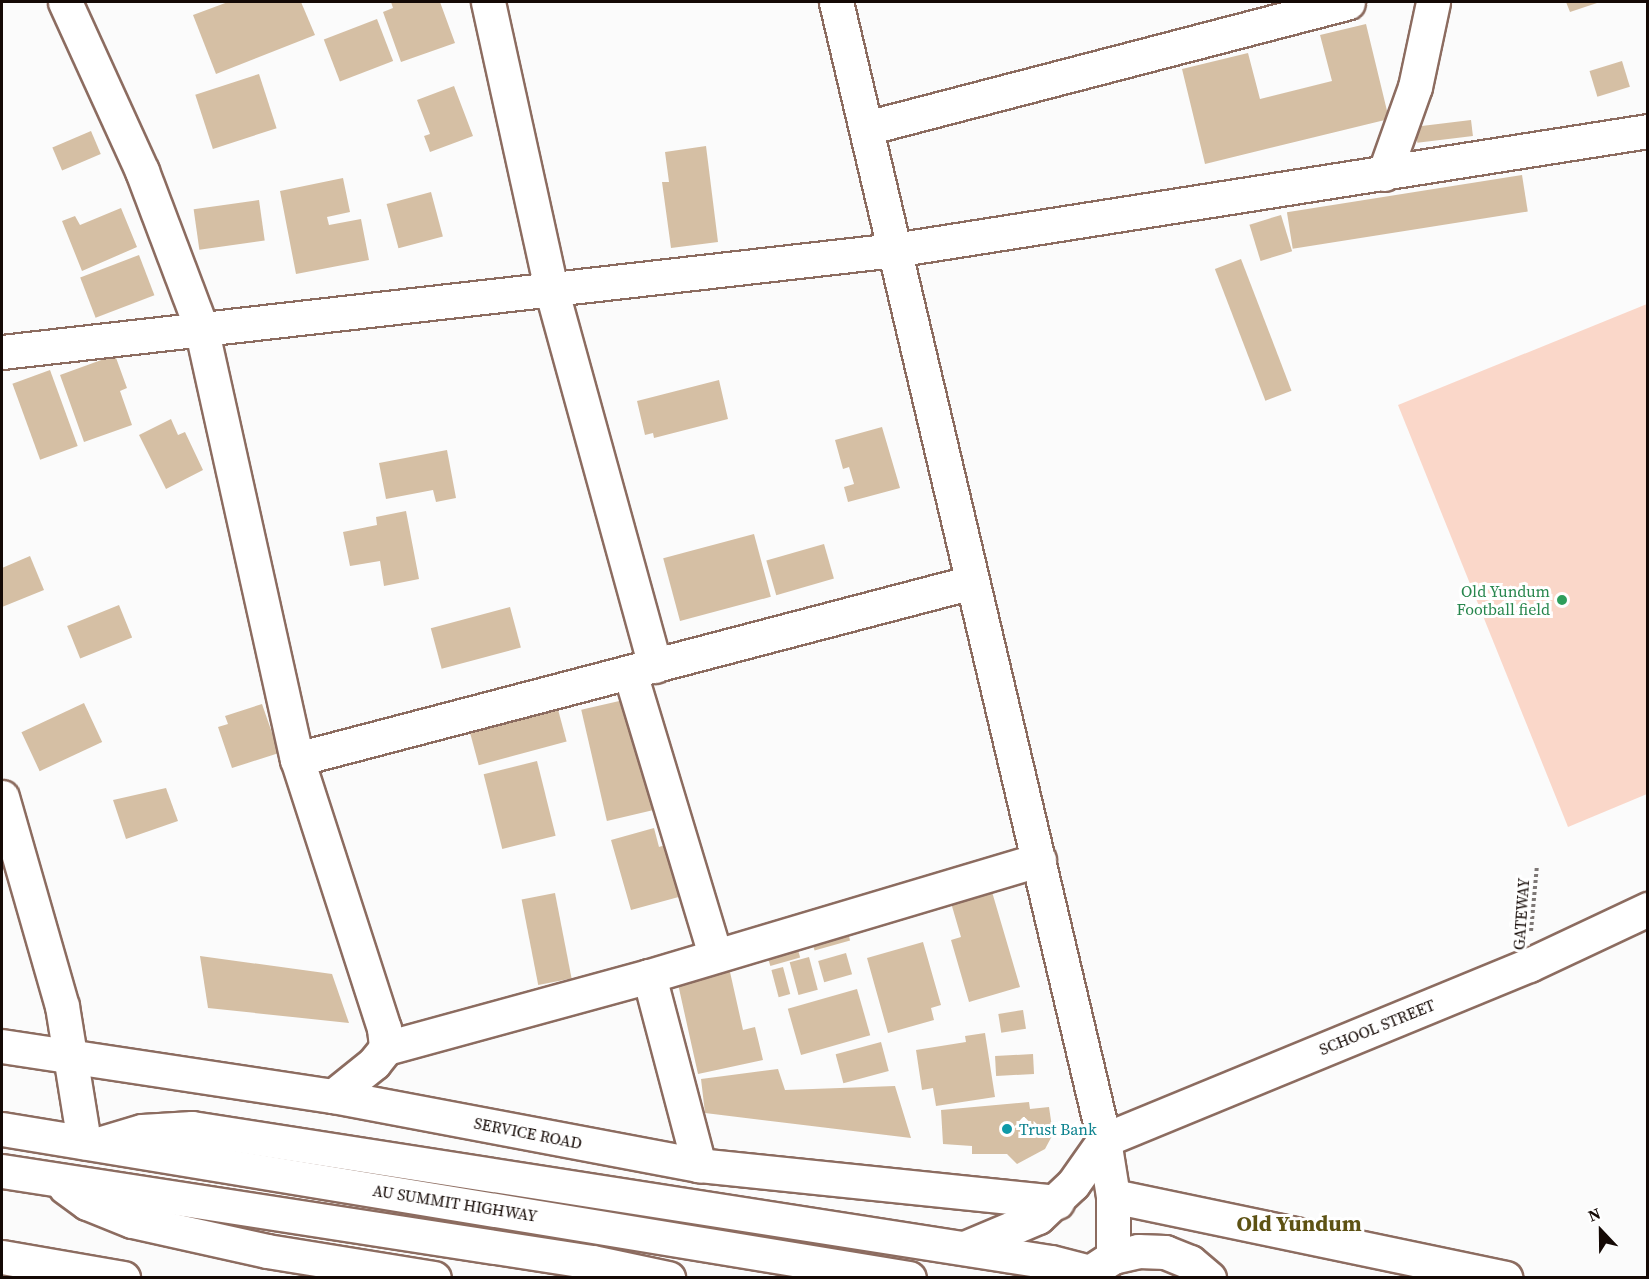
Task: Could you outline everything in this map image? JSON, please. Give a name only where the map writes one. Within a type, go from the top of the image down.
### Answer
[{"type":"street","points":[[65,2],[142,171],[201,327],[297,759],[384,1028],[386,1048]]},
{"type":"street","points":[[488,2],[552,292],[642,670],[715,954]]},
{"type":"street","points":[[836,2],[972,582],[1040,860],[1104,1140],[1113,1196],[1096,1269]]},
{"type":"street","points":[[866,128],[1348,2]]},
{"type":"street","points":[[1384,174],[1415,87],[1433,2]]},
{"type":"street","points":[[2,352],[201,327],[552,292],[894,250],[1384,174],[1647,130]]},
{"type":"street","points":[[297,759],[972,582]]},
{"type":"street","points":[[2,797],[10,848],[99,1144],[142,1131],[192,1128],[1096,1269],[1138,1251],[1165,1252],[1190,1262],[1209,1278]]},
{"type":"street","points":[[333,1096],[374,1063],[386,1048],[649,976],[715,954],[1040,860]]},
{"type":"street","name":"SCHOOL STREET","points":[[1104,1140],[1529,965],[1647,909]]},
{"type":"street","points":[[649,976],[699,1165]]},
{"type":"street","name":"SERVICE ROAD","points":[[2,1046],[333,1096],[699,1165],[1057,1202]]},
{"type":"street","name":"AU SUMMIT HIGHWAY","points":[[2,1129],[909,1278]]},
{"type":"street","points":[[962,1249],[1004,1235],[1057,1202],[1104,1140]]},
{"type":"street","points":[[2,1171],[668,1278]]},
{"type":"street","points":[[57,1180],[87,1203],[132,1221],[267,1251],[434,1278]]},
{"type":"street","points":[[1113,1196],[1130,1220],[1165,1252]]},
{"type":"street","points":[[1113,1196],[1506,1278]]},
{"type":"street","points":[[2,1257],[123,1278]]},
{"type":"path","name":"GATEWAY","points":[[1529,965],[1537,865]]},
{"type":"shaded area","name":"Old Yundum Football field","points":[[1647,304],[1647,794],[1568,827],[1398,405]]},
{"type":"building","points":[[228,2],[301,2],[315,35],[216,74],[193,15]]},
{"type":"building","points":[[391,2],[440,2],[455,43],[401,62],[383,12],[393,8]]},
{"type":"building","points":[[1566,2],[1600,2],[1570,12]]},
{"type":"building","points":[[377,19],[393,61],[340,81],[324,39]]},
{"type":"building","points":[[1366,24],[1389,119],[1205,164],[1182,69],[1248,53],[1260,99],[1332,81],[1320,35]]},
{"type":"building","points":[[1622,61],[1630,87],[1597,97],[1589,71]]},
{"type":"building","points":[[259,74],[277,128],[213,149],[195,95]]},
{"type":"building","points":[[454,86],[473,136],[430,152],[424,136],[430,134],[417,100]]},
{"type":"building","points":[[1471,120],[1473,136],[1417,143],[1415,127]]},
{"type":"building","points":[[91,131],[101,154],[62,170],[52,147]]},
{"type":"building","points":[[706,146],[718,242],[671,248],[662,182],[669,182],[665,152]]},
{"type":"building","points":[[1522,175],[1528,212],[1293,249],[1287,212]]},
{"type":"building","points":[[343,178],[350,212],[327,217],[329,225],[361,219],[369,260],[296,274],[280,191]]},
{"type":"building","points":[[431,192],[443,236],[398,248],[387,204]]},
{"type":"building","points":[[259,200],[265,241],[199,250],[194,209]]},
{"type":"building","points":[[121,208],[137,247],[82,271],[62,221],[75,216],[80,225]]},
{"type":"building","points":[[1281,215],[1292,251],[1261,261],[1249,225]]},
{"type":"building","points":[[139,255],[154,295],[96,318],[80,278]]},
{"type":"building","points":[[1241,259],[1292,391],[1265,401],[1215,269]]},
{"type":"building","points":[[115,355],[127,388],[120,391],[132,425],[84,442],[60,375]]},
{"type":"building","points":[[50,370],[78,446],[40,460],[12,384]]},
{"type":"building","points":[[719,380],[728,419],[654,438],[653,433],[645,435],[637,401]]},
{"type":"building","points":[[171,419],[178,435],[185,432],[203,470],[166,489],[139,435]]},
{"type":"building","points":[[882,427],[900,488],[848,502],[844,487],[854,484],[849,467],[843,469],[835,440]]},
{"type":"building","points":[[447,450],[456,498],[436,502],[433,490],[386,499],[379,463]]},
{"type":"building","points":[[406,511],[419,579],[384,586],[380,561],[350,566],[343,532],[377,525],[376,517]]},
{"type":"building","points":[[754,534],[771,597],[680,621],[663,558]]},
{"type":"building","points":[[824,544],[834,579],[776,595],[766,561]]},
{"type":"building","points":[[30,556],[44,590],[2,607],[2,568]]},
{"type":"building","points":[[119,605],[132,637],[80,658],[67,626]]},
{"type":"building","points":[[510,607],[521,648],[442,669],[431,628]]},
{"type":"building","points":[[628,699],[654,810],[607,821],[581,710]]},
{"type":"building","points":[[556,702],[567,742],[479,765],[468,726]]},
{"type":"building","points":[[84,703],[102,742],[40,771],[21,732]]},
{"type":"building","points":[[262,704],[279,753],[232,768],[218,727],[228,724],[225,716]]},
{"type":"building","points":[[537,761],[556,836],[502,849],[484,774]]},
{"type":"building","points":[[166,788],[178,821],[126,839],[113,800]]},
{"type":"building","points":[[654,828],[659,847],[671,843],[686,895],[631,910],[611,840]]},
{"type":"building","points":[[990,885],[1020,987],[969,1002],[951,940],[961,937],[949,896]]},
{"type":"building","points":[[555,893],[572,978],[538,985],[522,899]]},
{"type":"building","points":[[846,926],[850,940],[815,951],[810,936]]},
{"type":"building","points":[[923,942],[941,1005],[931,1008],[934,1020],[888,1033],[867,958]]},
{"type":"building","points":[[796,943],[800,957],[770,966],[766,952]]},
{"type":"building","points":[[846,953],[852,974],[824,982],[818,961]]},
{"type":"building","points":[[200,956],[332,974],[349,1023],[208,1008]]},
{"type":"building","points":[[809,957],[818,990],[798,995],[790,962]]},
{"type":"building","points":[[728,963],[743,1030],[755,1027],[763,1060],[698,1074],[676,975]]},
{"type":"building","points":[[783,967],[790,994],[779,997],[771,970]]},
{"type":"building","points":[[857,989],[870,1035],[801,1055],[788,1009]]},
{"type":"building","points":[[1023,1010],[1026,1029],[1001,1033],[998,1014]]},
{"type":"building","points":[[985,1033],[995,1097],[936,1106],[933,1088],[922,1090],[916,1050],[966,1042],[965,1036]]},
{"type":"building","points":[[881,1042],[889,1071],[843,1083],[836,1054]]},
{"type":"building","points":[[1033,1054],[1034,1074],[996,1076],[995,1056]]},
{"type":"building","points":[[778,1069],[785,1090],[895,1086],[911,1138],[705,1113],[701,1079]]},
{"type":"building","name":"Trust Bank","points":[[1029,1102],[1030,1109],[1049,1107],[1053,1134],[1045,1149],[1017,1164],[1007,1154],[972,1154],[972,1146],[943,1144],[941,1110]]},
{"type":"place","name":"Old Yundum Football field","points":[[1562,600]]},
{"type":"place","name":"Trust Bank","points":[[1007,1129]]},
{"type":"district","name":"Old Yundum","points":[[1299,1224]]}]
